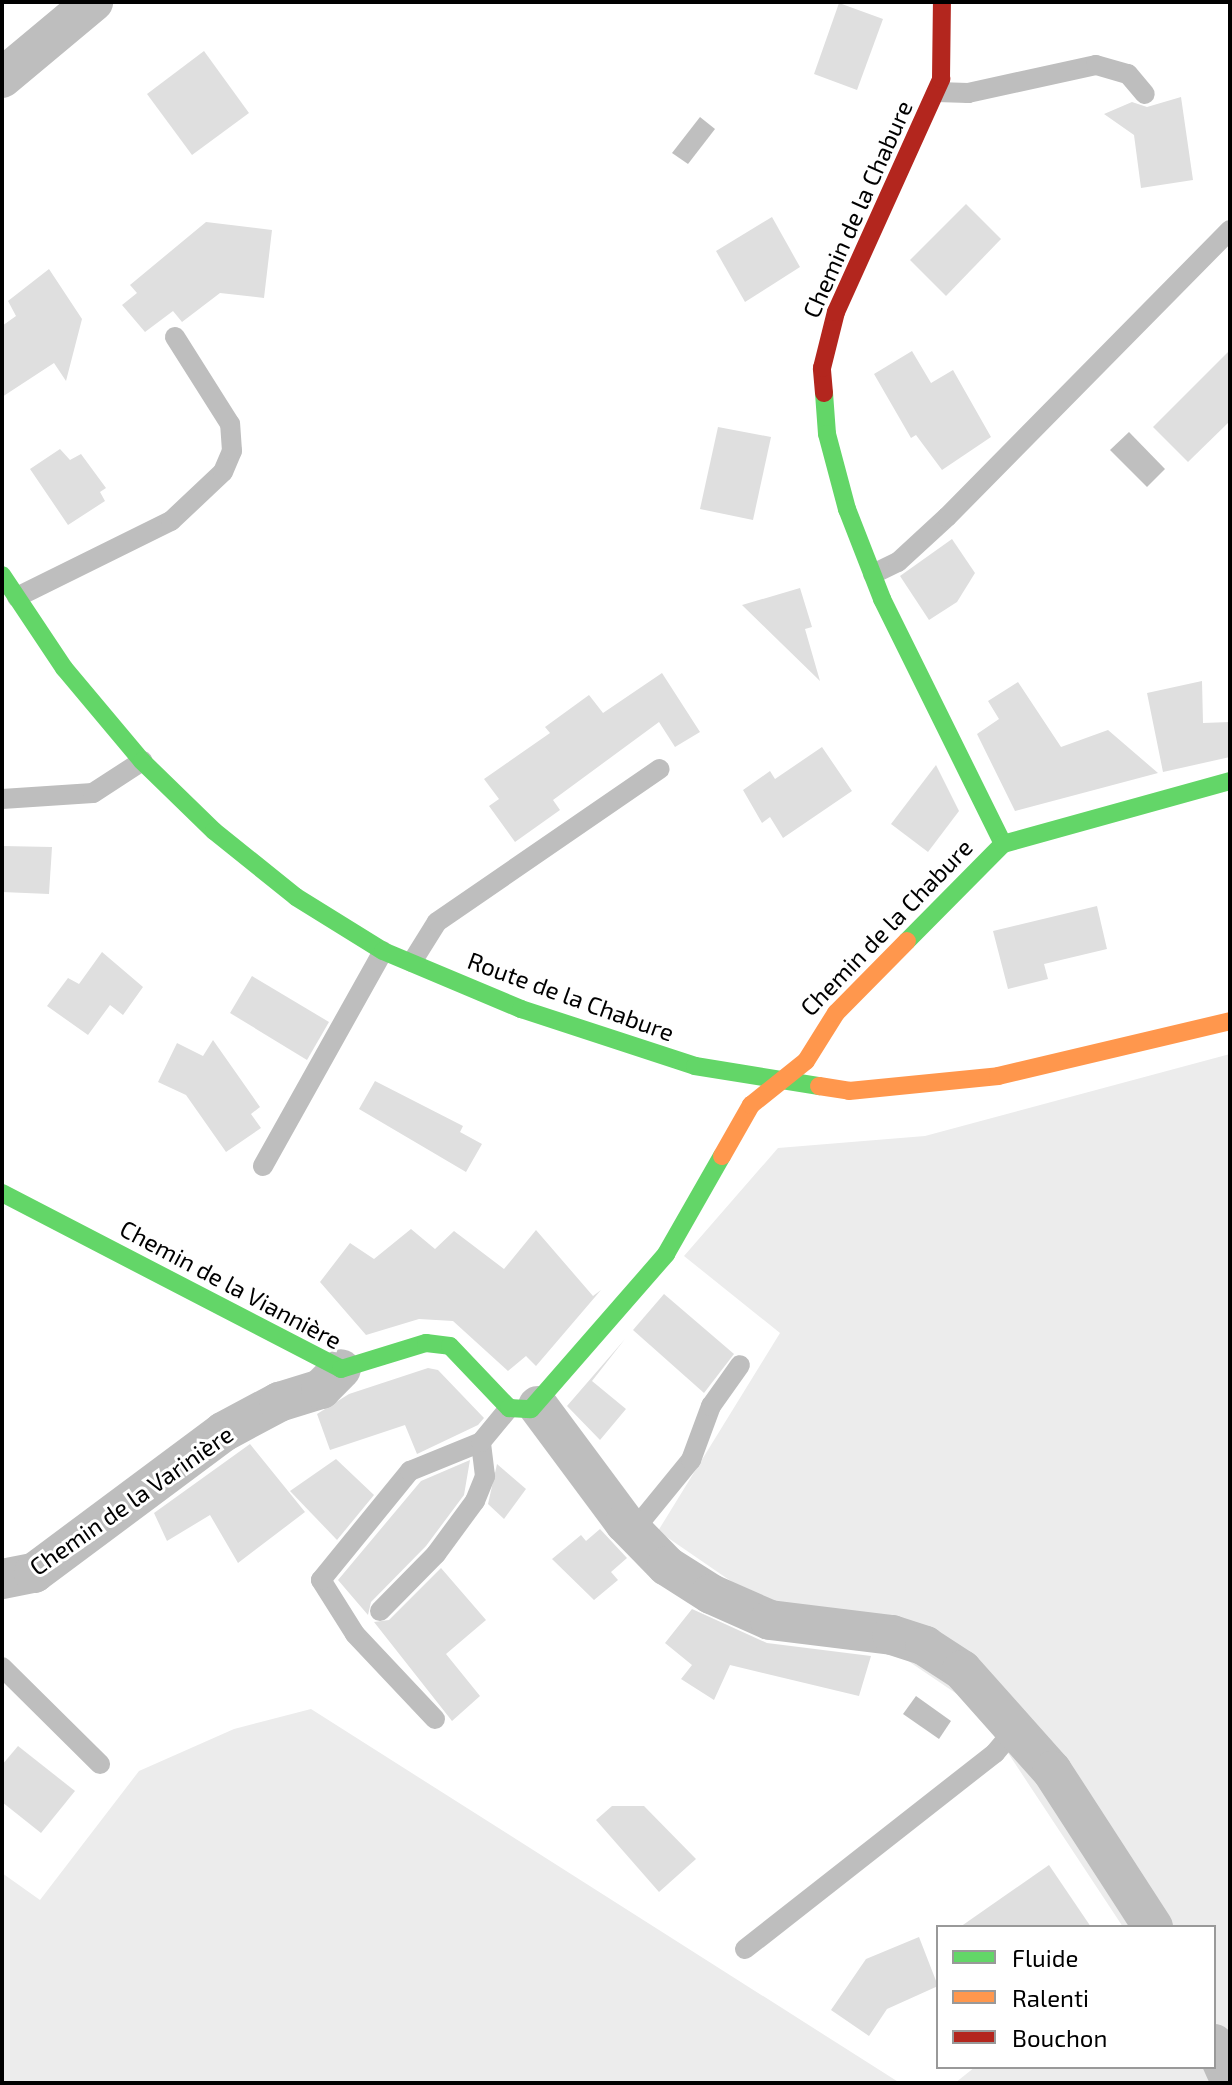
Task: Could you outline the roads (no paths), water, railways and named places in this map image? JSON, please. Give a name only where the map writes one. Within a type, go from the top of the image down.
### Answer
[{"type":"street","points":[[2,78],[93,2]]},
{"type":"street","name":"Chemin de la Chabure","points":[[942,2],[937,92],[836,312],[822,368],[827,434],[873,574],[1003,844]]},
{"type":"street","name":"Route de la Chabure","points":[[2,575],[64,668],[142,761],[214,831],[296,897],[383,951],[607,1040],[779,1083],[905,1089],[998,1076],[1230,1021]]},
{"type":"street","name":"Chemin de la Chabure","points":[[779,1083],[806,1061],[813,1041],[903,940],[1003,844],[1029,832],[1230,781]]},
{"type":"street","points":[[779,1083],[751,1105],[705,1193],[656,1267],[523,1407],[667,1566],[748,1613],[892,1635],[925,1646],[962,1670],[1016,1728],[1152,1925]]},
{"type":"street","name":"Chemin de la Viannière","points":[[2,1193],[341,1369],[426,1343],[450,1346],[523,1407]]},
{"type":"street","name":"Chemin de la Varinière","points":[[4,1583],[34,1573],[61,1555],[223,1432],[279,1402],[321,1389],[341,1369]]},
{"type":"street","points":[[1216,2048],[1230,2080]]},
{"type":"lane","points":[[937,92],[968,93],[1096,65],[1128,74],[1145,94]]},
{"type":"lane","points":[[873,574],[898,562],[947,517],[1230,230]]},
{"type":"lane","points":[[17,597],[171,521],[223,472],[232,451],[230,424],[175,337]]},
{"type":"lane","points":[[2,799],[93,793],[142,761]]},
{"type":"lane","points":[[412,962],[437,922],[660,769]]},
{"type":"lane","points":[[263,1166],[383,951]]},
{"type":"lane","points":[[633,1531],[691,1460],[711,1406],[740,1365]]},
{"type":"lane","points":[[435,1719],[368,1649],[324,1590],[325,1568],[366,1529],[410,1471],[481,1442],[523,1407]]},
{"type":"lane","points":[[380,1611],[436,1554],[475,1501],[485,1476],[481,1442]]},
{"type":"lane","points":[[2,1667],[100,1764]]},
{"type":"lane","points":[[745,1949],[995,1753],[1016,1728]]}]
